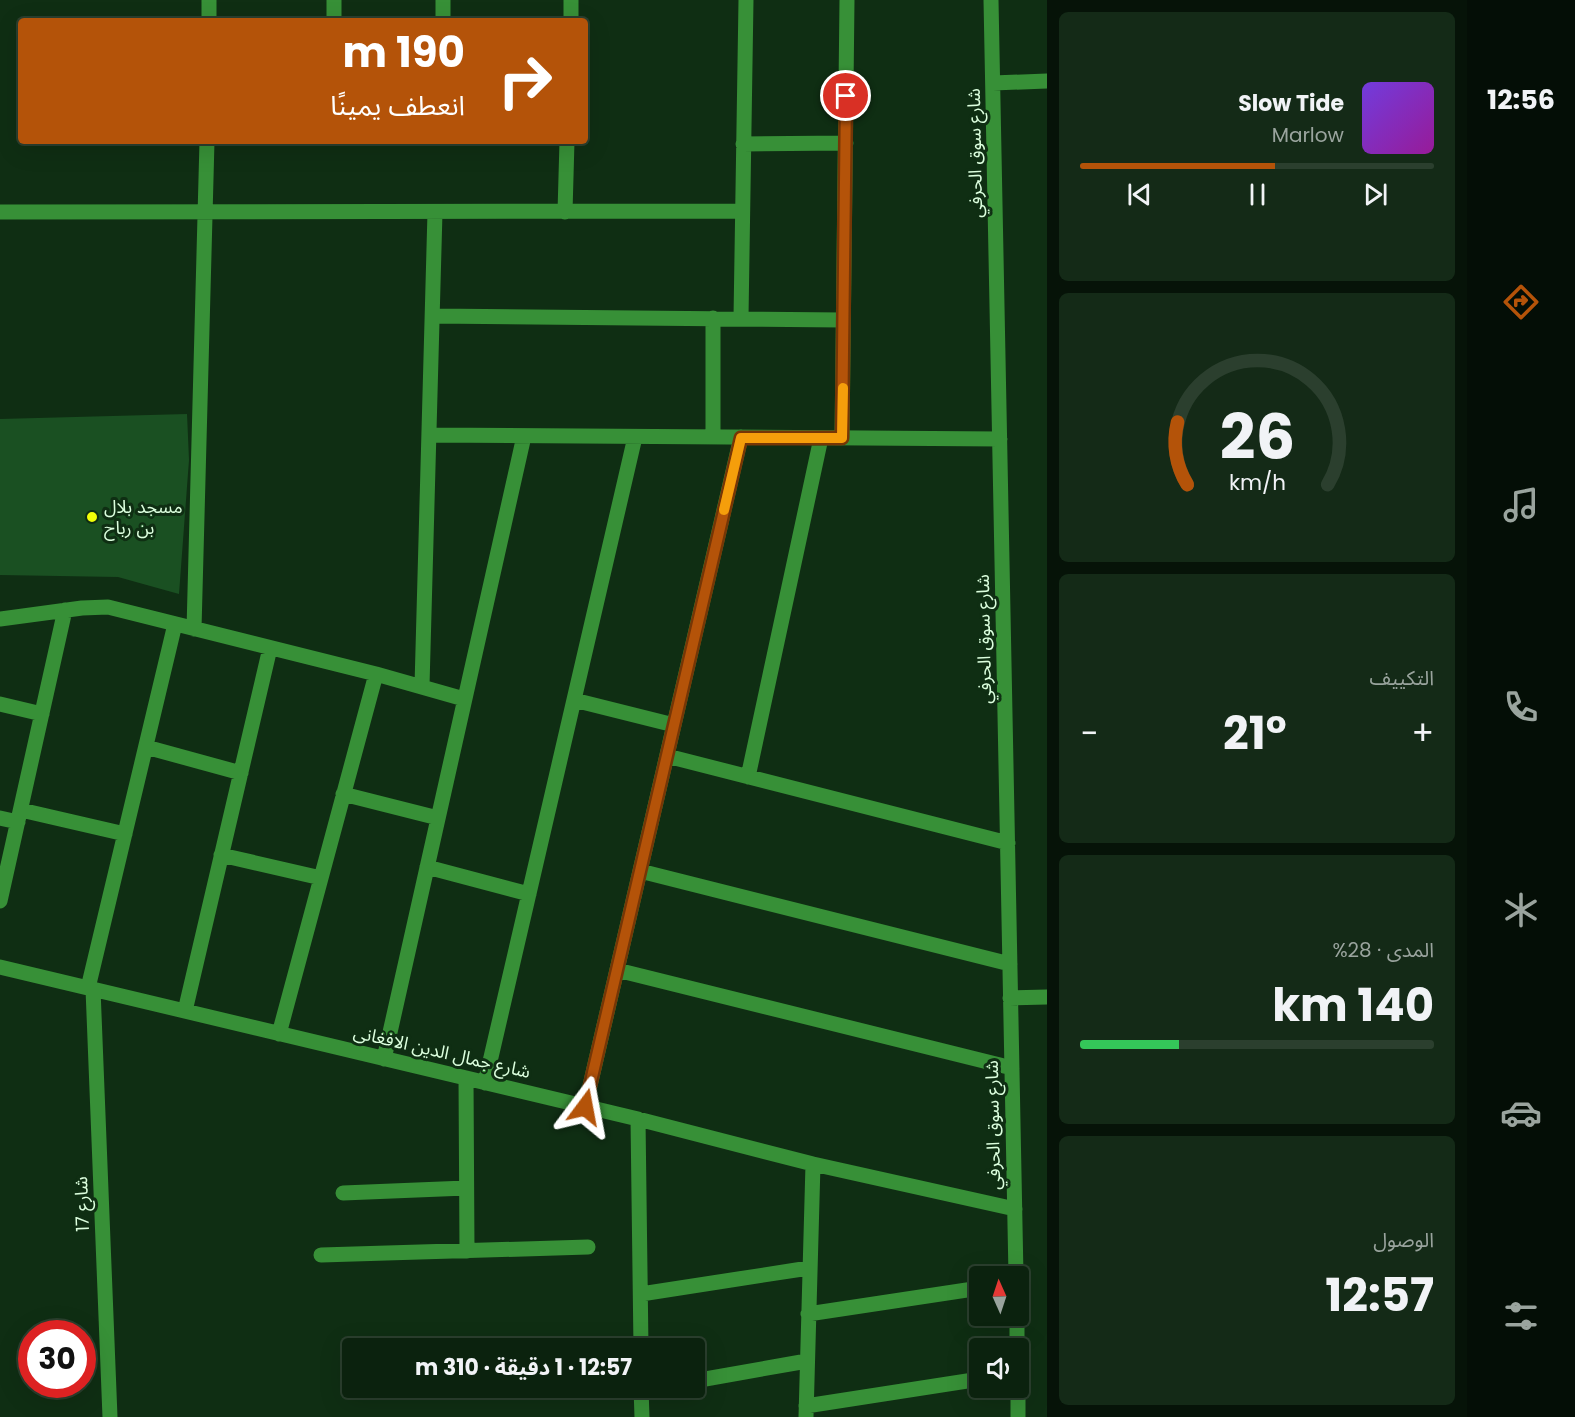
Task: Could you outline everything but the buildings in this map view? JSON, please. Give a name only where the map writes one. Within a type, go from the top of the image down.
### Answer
[{"type":"street","points":[[209,0],[209,18]]},
{"type":"street","points":[[334,0],[334,18]]},
{"type":"street","points":[[443,0],[443,18]]},
{"type":"street","points":[[571,0],[571,18]]},
{"type":"street","points":[[741,318],[746,0]]},
{"type":"street","points":[[842,438],[848,0]]},
{"type":"street","name":"شارع سوق الحرفي","points":[[991,0],[1016,1266]]},
{"type":"street","points":[[993,83],[1047,81]]},
{"type":"street","points":[[743,144],[846,143]]},
{"type":"street","points":[[194,629],[207,144]]},
{"type":"street","points":[[565,212],[567,144]]},
{"type":"street","points":[[0,212],[742,211]]},
{"type":"street","points":[[422,686],[435,212]]},
{"type":"street","points":[[433,316],[843,320]]},
{"type":"street","points":[[713,318],[713,437]]},
{"type":"street","points":[[429,435],[1000,439]]},
{"type":"street","points":[[384,1059],[524,436]]},
{"type":"street","points":[[485,1083],[635,437]]},
{"type":"street","points":[[585,1107],[741,438]]},
{"type":"street","points":[[748,777],[821,438]]},
{"type":"street","points":[[0,620],[65,610],[108,607],[376,674],[464,699]]},
{"type":"street","points":[[0,901],[65,610]]},
{"type":"street","name":"شارع 17","points":[[110,1417],[90,988],[175,624]]},
{"type":"street","points":[[185,1011],[270,648]]},
{"type":"street","points":[[279,1034],[376,674]]},
{"type":"street","points":[[574,700],[674,725]]},
{"type":"street","points":[[0,704],[42,714]]},
{"type":"street","points":[[146,747],[241,773]]},
{"type":"street","points":[[667,756],[1008,843]]},
{"type":"street","points":[[344,794],[438,818]]},
{"type":"street","points":[[0,818],[19,816],[125,834]]},
{"type":"street","points":[[222,855],[321,878]]},
{"type":"street","points":[[427,867],[529,894]]},
{"type":"street","points":[[640,872],[1010,964]]},
{"type":"street","name":"شارع جمال الدين الافغانى","points":[[0,967],[638,1119],[813,1164],[1015,1209]]},
{"type":"street","points":[[617,970],[1012,1068]]},
{"type":"street","points":[[1011,998],[1047,997]]},
{"type":"street","points":[[466,1078],[467,1251]]},
{"type":"street","points":[[638,1119],[641,1338]]},
{"type":"street","points":[[813,1164],[806,1411],[969,1381]]},
{"type":"street","points":[[343,1193],[466,1188]]},
{"type":"street","points":[[321,1255],[588,1247]]},
{"type":"street","points":[[641,1294],[809,1268]]},
{"type":"street","points":[[808,1314],[969,1290]]},
{"type":"street","points":[[705,1379],[807,1361]]},
{"type":"street","points":[[642,1398],[642,1417]]},
{"type":"street","points":[[1018,1398],[1018,1417]]},
{"type":"slow traffic","points":[[724,510],[741,438],[842,438],[843,388]]},
{"type":"place","name":"مسجد بلال بن رباح","points":[[92,517]]},
{"type":"route","points":[[585,1107],[741,438],[842,438],[846,96]]}]
